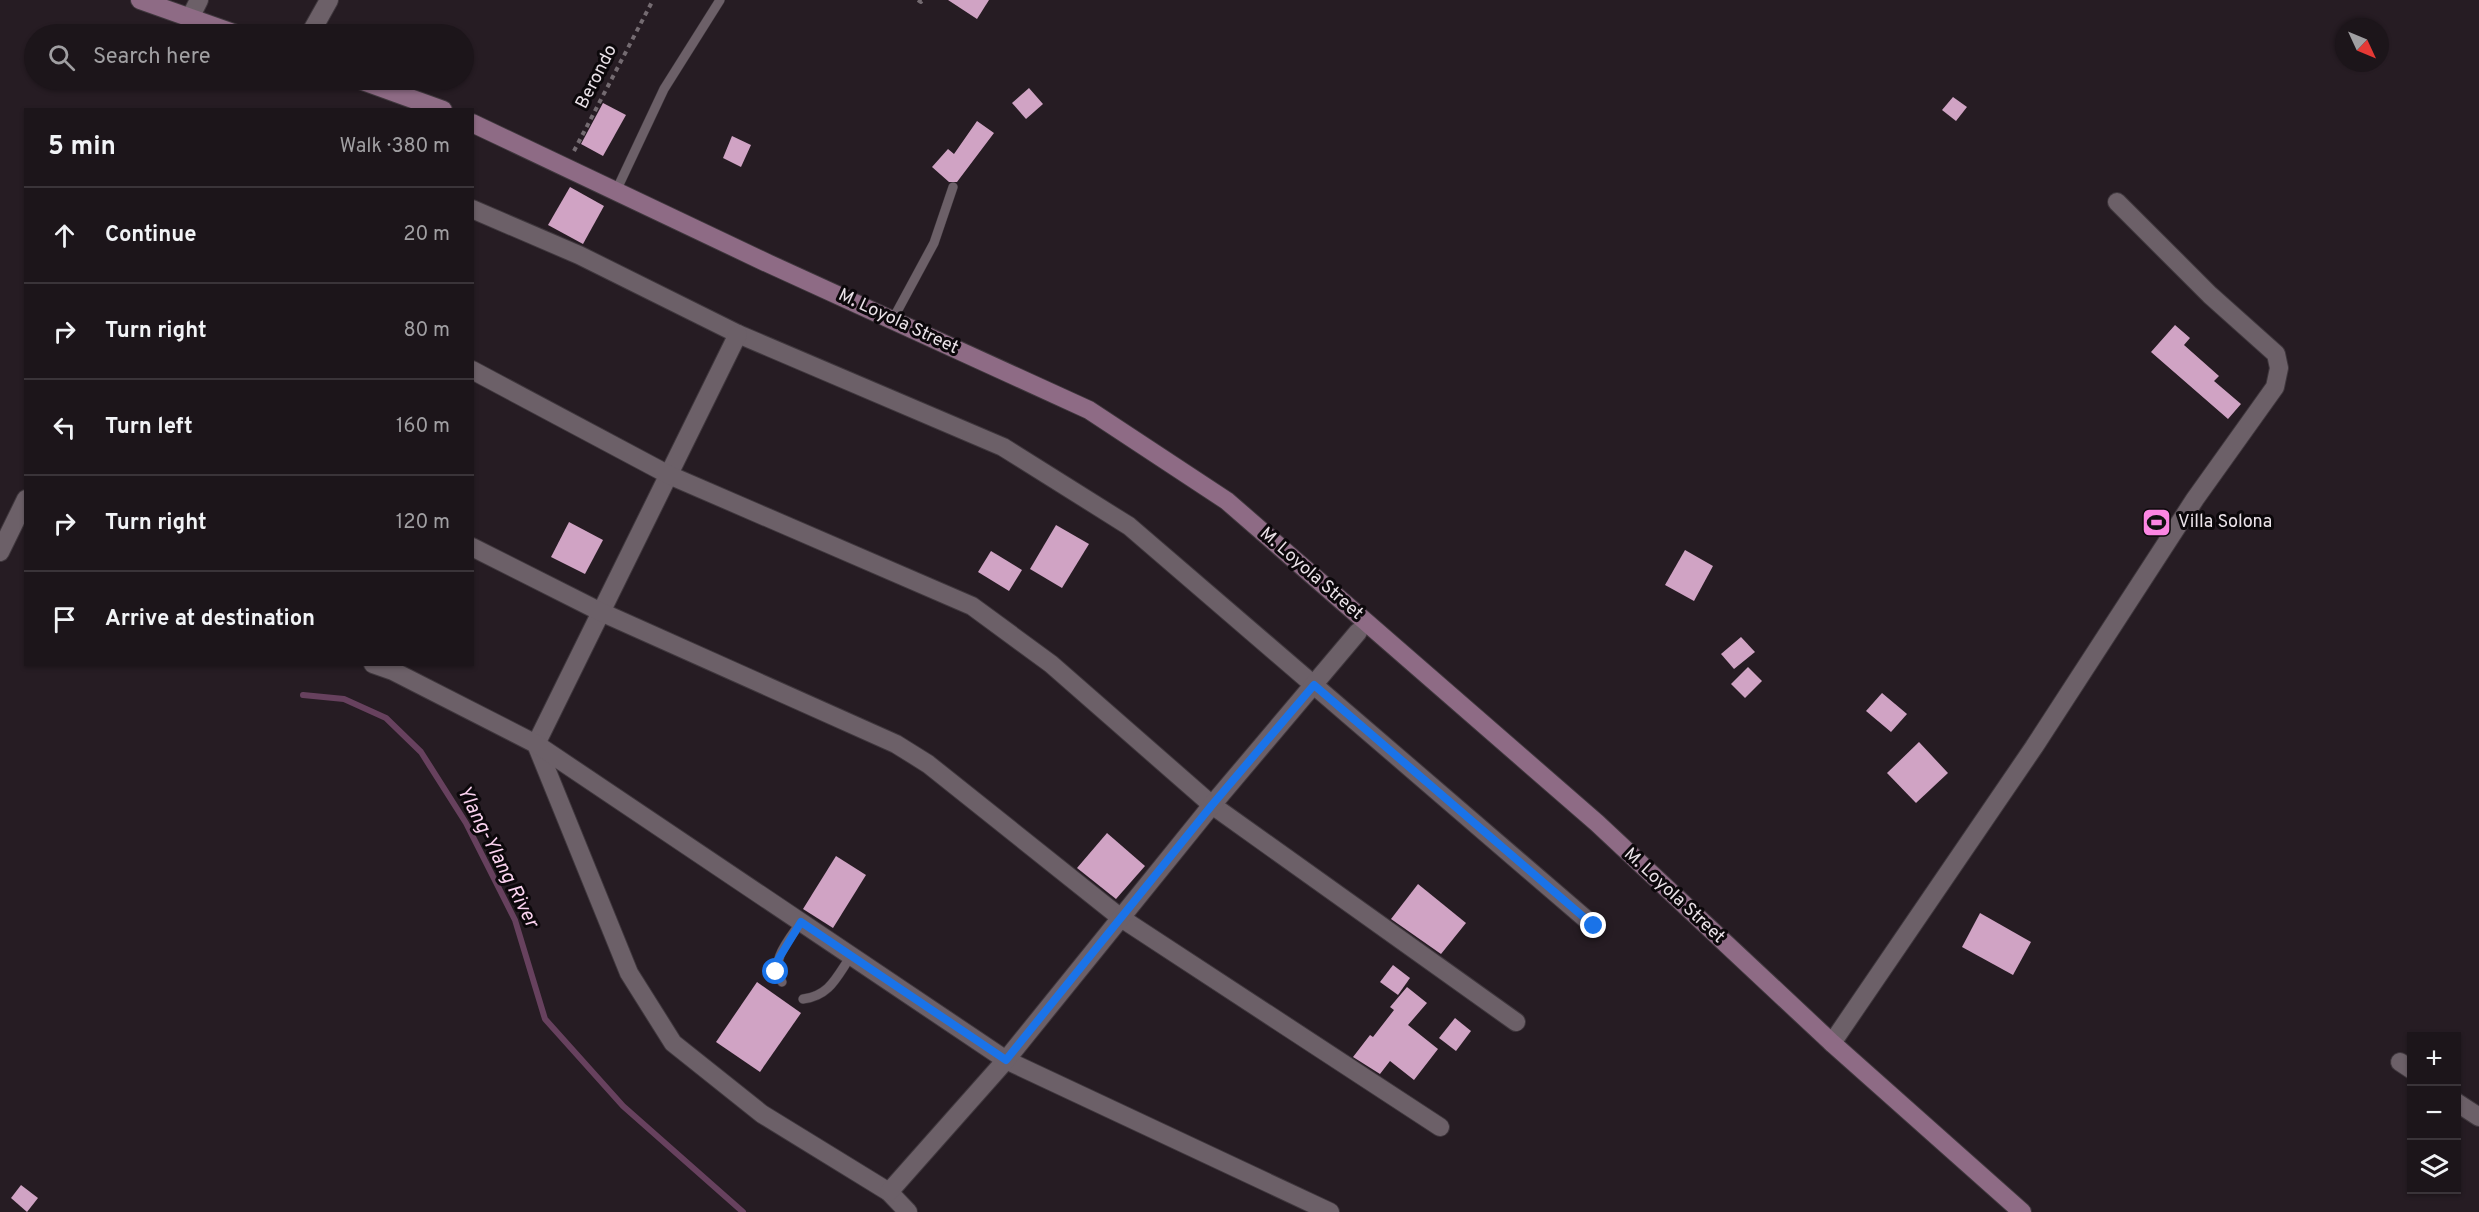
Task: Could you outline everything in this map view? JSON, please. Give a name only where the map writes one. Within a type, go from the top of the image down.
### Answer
[{"type":"street","points":[[140,0],[207,24]]},
{"type":"street","points":[[190,18],[199,0]]},
{"type":"street","points":[[316,24],[329,0]]},
{"type":"street","points":[[388,90],[437,108]]},
{"type":"street","name":"M. Loyola Street","points":[[474,124],[1089,410],[1227,501],[1597,823],[1832,1043],[2022,1212]]},
{"type":"street","points":[[1832,1043],[2034,747],[2195,499],[2275,387],[2279,368],[2276,354],[2210,295],[2117,202]]},
{"type":"street","points":[[474,210],[579,255],[738,334],[1003,447],[1129,526],[1594,926]]},
{"type":"street","points":[[738,334],[536,744],[629,973],[673,1043],[762,1114],[889,1192],[908,1212]]},
{"type":"street","points":[[474,371],[669,475],[972,606],[1051,664],[1212,805],[1516,1022]]},
{"type":"street","points":[[0,552],[21,520]]},
{"type":"street","points":[[474,548],[601,612],[896,744],[928,764],[1121,918],[1440,1126]]},
{"type":"street","points":[[889,1192],[1006,1060],[1212,805],[1358,632]]},
{"type":"street","points":[[379,666],[536,744],[1006,1060],[1330,1212]]},
{"type":"street","points":[[2461,1105],[2479,1118]]},
{"type":"lane","points":[[616,191],[664,88],[720,0]]},
{"type":"lane","points":[[893,319],[934,243],[953,187]]},
{"type":"lane","points":[[782,982],[776,972],[776,963],[801,922]]},
{"type":"lane","points":[[803,999],[816,998],[831,986],[851,956]]},
{"type":"path","name":"Berondo","points":[[566,167],[653,0]]},
{"type":"building","points":[[948,0],[989,0],[977,19]]},
{"type":"building","points":[[1029,88],[1043,104],[1026,119],[1012,103]]},
{"type":"building","points":[[1953,97],[1967,107],[1956,121],[1942,110]]},
{"type":"building","points":[[603,103],[626,115],[603,156],[581,144]]},
{"type":"building","points":[[977,121],[994,133],[957,182],[949,182],[932,167],[948,149],[954,154]]},
{"type":"building","points":[[732,136],[751,145],[741,167],[723,158]]},
{"type":"building","points":[[570,187],[604,206],[583,244],[548,225]]},
{"type":"building","points":[[2175,325],[2190,338],[2184,345],[2219,376],[2214,381],[2241,404],[2228,419],[2151,352]]},
{"type":"building","points":[[569,522],[603,540],[585,574],[551,557]]},
{"type":"building","points":[[1056,525],[1089,544],[1062,588],[1030,569]]},
{"type":"building","points":[[1685,550],[1713,566],[1694,601],[1665,585]]},
{"type":"building","points":[[991,551],[1022,570],[1009,591],[978,572]]},
{"type":"building","points":[[1741,637],[1755,652],[1734,669],[1721,654]]},
{"type":"building","points":[[1748,667],[1762,681],[1745,698],[1731,684]]},
{"type":"building","points":[[1882,693],[1907,714],[1891,732],[1866,711]]},
{"type":"building","points":[[1919,742],[1948,773],[1916,803],[1887,773]]},
{"type":"building","points":[[1107,833],[1145,866],[1116,899],[1077,868]]},
{"type":"building","points":[[836,856],[866,875],[833,928],[803,909]]},
{"type":"building","points":[[1418,884],[1466,923],[1441,954],[1391,919]]},
{"type":"building","points":[[1980,913],[2031,942],[2013,975],[1962,947]]},
{"type":"building","points":[[1393,965],[1410,978],[1398,995],[1380,982]]},
{"type":"building","points":[[757,982],[801,1013],[760,1072],[716,1042]]},
{"type":"building","points":[[1407,987],[1427,1003],[1408,1025],[1438,1049],[1414,1080],[1390,1061],[1380,1074],[1353,1057],[1370,1035],[1373,1037],[1394,1010],[1390,1007]]},
{"type":"building","points":[[1455,1018],[1471,1031],[1456,1051],[1439,1038]]},
{"type":"building","points":[[21,1185],[38,1198],[27,1212],[11,1198]]},
{"type":"waterway","name":"Ylang-Ylang River","points":[[303,695],[344,699],[386,718],[421,752],[466,823],[515,920],[545,1019],[623,1106],[743,1212]]},
{"type":"place","name":"Villa Solona","points":[[2157,522]]},
{"type":"route","points":[[776,972],[776,963],[786,943],[801,922],[1006,1060],[1212,805],[1314,685],[1594,926]]}]
